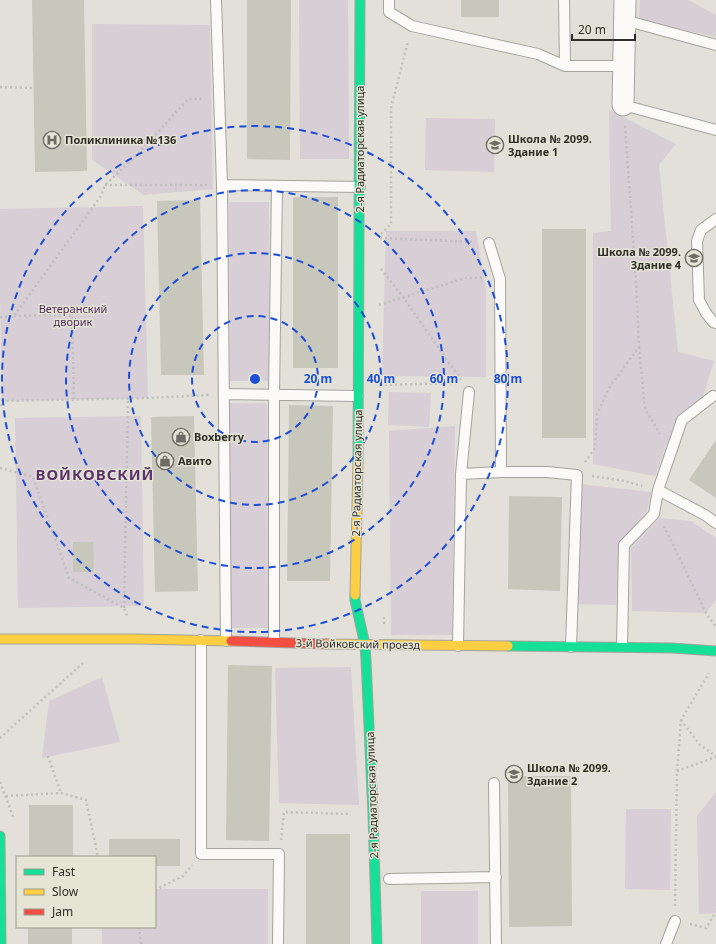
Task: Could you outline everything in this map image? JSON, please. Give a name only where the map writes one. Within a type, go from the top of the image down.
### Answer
[{"type":"street","name":"2-я Радиаторская улица","points":[[360,0],[360,187],[355,600],[365,645],[373,814],[377,944]]},
{"type":"street","points":[[623,105],[624,10]]},
{"type":"street","name":"3-й Войковский проезд","points":[[0,639],[136,639],[365,645],[622,647],[716,651]]},
{"type":"street","points":[[0,836],[1,944]]},
{"type":"lane","points":[[216,0],[222,185],[226,641]]},
{"type":"lane","points":[[389,0],[389,12],[412,26],[538,54],[565,66],[624,66]]},
{"type":"lane","points":[[564,0],[565,66]]},
{"type":"lane","points":[[624,10],[716,45]]},
{"type":"lane","points":[[623,105],[716,130]]},
{"type":"lane","points":[[222,185],[360,187]]},
{"type":"lane","points":[[274,642],[274,395],[277,186]]},
{"type":"lane","points":[[716,219],[701,230],[697,241],[699,300],[706,313],[713,322],[716,323]]},
{"type":"lane","points":[[489,243],[500,279],[501,472]]},
{"type":"lane","points":[[458,646],[460,474],[469,392]]},
{"type":"lane","points":[[224,394],[358,396]]},
{"type":"lane","points":[[622,647],[624,545],[654,514],[658,490],[682,420],[713,396]]},
{"type":"lane","points":[[460,474],[547,472],[577,475],[571,647]]},
{"type":"lane","points":[[658,490],[705,515],[716,523]]},
{"type":"lane","points":[[201,640],[201,854],[279,854],[278,944]]},
{"type":"lane","points":[[494,783],[496,944]]},
{"type":"lane","points":[[389,879],[496,877]]},
{"type":"lane","points":[[666,944],[675,921]]},
{"type":"path","points":[[412,26],[391,108],[391,224],[376,238],[489,243]]},
{"type":"path","points":[[0,87],[34,88]]},
{"type":"path","points":[[14,316],[101,196],[105,184],[133,159],[188,99]]},
{"type":"path","points":[[623,105],[636,280],[639,347],[645,409],[671,452]]},
{"type":"path","points":[[105,184],[222,185]]},
{"type":"path","points":[[375,385],[463,383],[381,268]]},
{"type":"path","points":[[373,306],[465,278],[500,279]]},
{"type":"path","points":[[0,317],[72,315],[74,400]]},
{"type":"path","points":[[625,481],[577,475],[595,448],[597,414],[609,388],[639,347]]},
{"type":"path","points":[[0,406],[2,401],[74,400],[224,394]]},
{"type":"path","points":[[128,398],[124,608],[136,639]]},
{"type":"path","points":[[0,468],[33,477],[69,578],[124,608]]},
{"type":"path","points":[[654,514],[660,518],[706,613],[716,627]]},
{"type":"path","points":[[0,738],[83,663]]},
{"type":"path","points":[[712,667],[681,720],[677,770],[675,921],[706,928],[716,912]]},
{"type":"path","points":[[681,720],[700,745],[716,756]]},
{"type":"path","points":[[48,756],[61,794]]},
{"type":"path","points":[[677,770],[716,756]]},
{"type":"path","points":[[6,796],[61,794],[86,800],[98,856]]},
{"type":"path","points":[[279,854],[284,812],[373,814]]},
{"type":"path","points":[[156,890],[183,876],[201,854]]},
{"type":"path","points":[[139,928],[141,944]]},
{"type":"green space","points":[[299,0],[348,0],[349,159],[300,159]]},
{"type":"green space","points":[[640,0],[688,0],[716,15],[716,37],[639,20]]},
{"type":"green space","points":[[92,24],[210,25],[213,189],[144,195],[92,160]]},
{"type":"green space","points":[[609,110],[676,144],[659,165],[678,352],[714,361],[703,396],[675,422],[655,476],[593,464],[593,233],[611,231]]},
{"type":"green space","points":[[426,118],[495,119],[494,172],[425,170]]},
{"type":"green space","points":[[229,202],[269,202],[270,381],[230,381]]},
{"type":"green space","name":"Ветеранский дворик","points":[[143,206],[148,398],[2,401],[0,209]]},
{"type":"green space","points":[[386,231],[476,231],[486,290],[486,377],[382,376]]},
{"type":"green space","points":[[389,392],[431,393],[429,427],[388,425]]},
{"type":"green space","points":[[230,403],[267,403],[268,628],[230,628]]},
{"type":"green space","points":[[141,416],[144,606],[18,608],[15,418]]},
{"type":"green space","points":[[455,426],[452,635],[391,635],[389,431]]},
{"type":"green space","points":[[581,484],[651,492],[647,510],[619,545],[616,605],[577,604]]},
{"type":"green space","points":[[660,518],[691,521],[716,538],[716,600],[706,613],[632,611],[631,548]]},
{"type":"green space","points":[[351,667],[359,805],[279,803],[275,668]]},
{"type":"green space","points":[[102,677],[120,742],[42,758],[49,701]]},
{"type":"green space","points":[[716,792],[716,913],[699,914],[697,816]]},
{"type":"green space","points":[[626,809],[671,809],[670,890],[625,889]]},
{"type":"green space","points":[[156,889],[268,889],[268,944],[102,944],[102,928],[156,928]]},
{"type":"green space","points":[[421,891],[478,891],[478,944],[421,944]]},
{"type":"building","points":[[32,0],[84,0],[87,171],[35,172]]},
{"type":"building","points":[[247,0],[291,0],[290,160],[247,159]]},
{"type":"building","points":[[461,0],[499,0],[499,17],[461,17]]},
{"type":"building","points":[[293,197],[338,197],[338,368],[293,368]]},
{"type":"building","points":[[200,200],[204,375],[161,375],[157,201]]},
{"type":"building","points":[[542,229],[586,229],[586,438],[542,438]]},
{"type":"building","points":[[289,405],[333,406],[330,581],[287,581]]},
{"type":"building","points":[[194,416],[198,591],[155,592],[151,417]]},
{"type":"building","points":[[716,440],[716,498],[689,480]]},
{"type":"building","points":[[509,496],[562,497],[560,591],[508,589]]},
{"type":"building","points":[[73,542],[93,542],[94,572],[73,572]]},
{"type":"building","points":[[228,665],[272,666],[269,841],[226,840]]},
{"type":"building","points":[[508,776],[571,776],[572,926],[509,927]]},
{"type":"building","points":[[29,805],[73,805],[73,856],[29,856]]},
{"type":"building","points":[[306,834],[350,834],[350,944],[306,944]]},
{"type":"building","points":[[109,839],[180,839],[180,866],[156,866],[156,856],[109,856]]},
{"type":"building","points":[[28,928],[72,928],[72,944],[28,944]]},
{"type":"traffic: fast","points":[[358,463],[360,0]]},
{"type":"traffic: fast","points":[[355,595],[365,645],[366,660],[377,944]]},
{"type":"traffic: fast","points":[[508,646],[672,648],[716,651]]},
{"type":"traffic: fast","points":[[0,836],[1,944]]},
{"type":"traffic: slow","points":[[355,595],[358,463]]},
{"type":"traffic: slow","points":[[0,639],[231,641]]},
{"type":"traffic: slow","points":[[326,644],[508,646]]},
{"type":"traffic: jam","points":[[231,641],[326,644]]},
{"type":"place","name":"Поликлиника №136","points":[[52,140]]},
{"type":"place","name":"Школа № 2099. Здание 1","points":[[495,145]]},
{"type":"place","name":"Школа № 2099. Здание 4","points":[[694,258]]},
{"type":"place","name":"Boxberry","points":[[181,437]]},
{"type":"place","name":"Авито","points":[[165,461]]},
{"type":"place","name":"Школа № 2099. Здание 2","points":[[514,774]]},
{"type":"district","name":"ВОЙКОВСКИЙ","points":[[95,475]]}]
